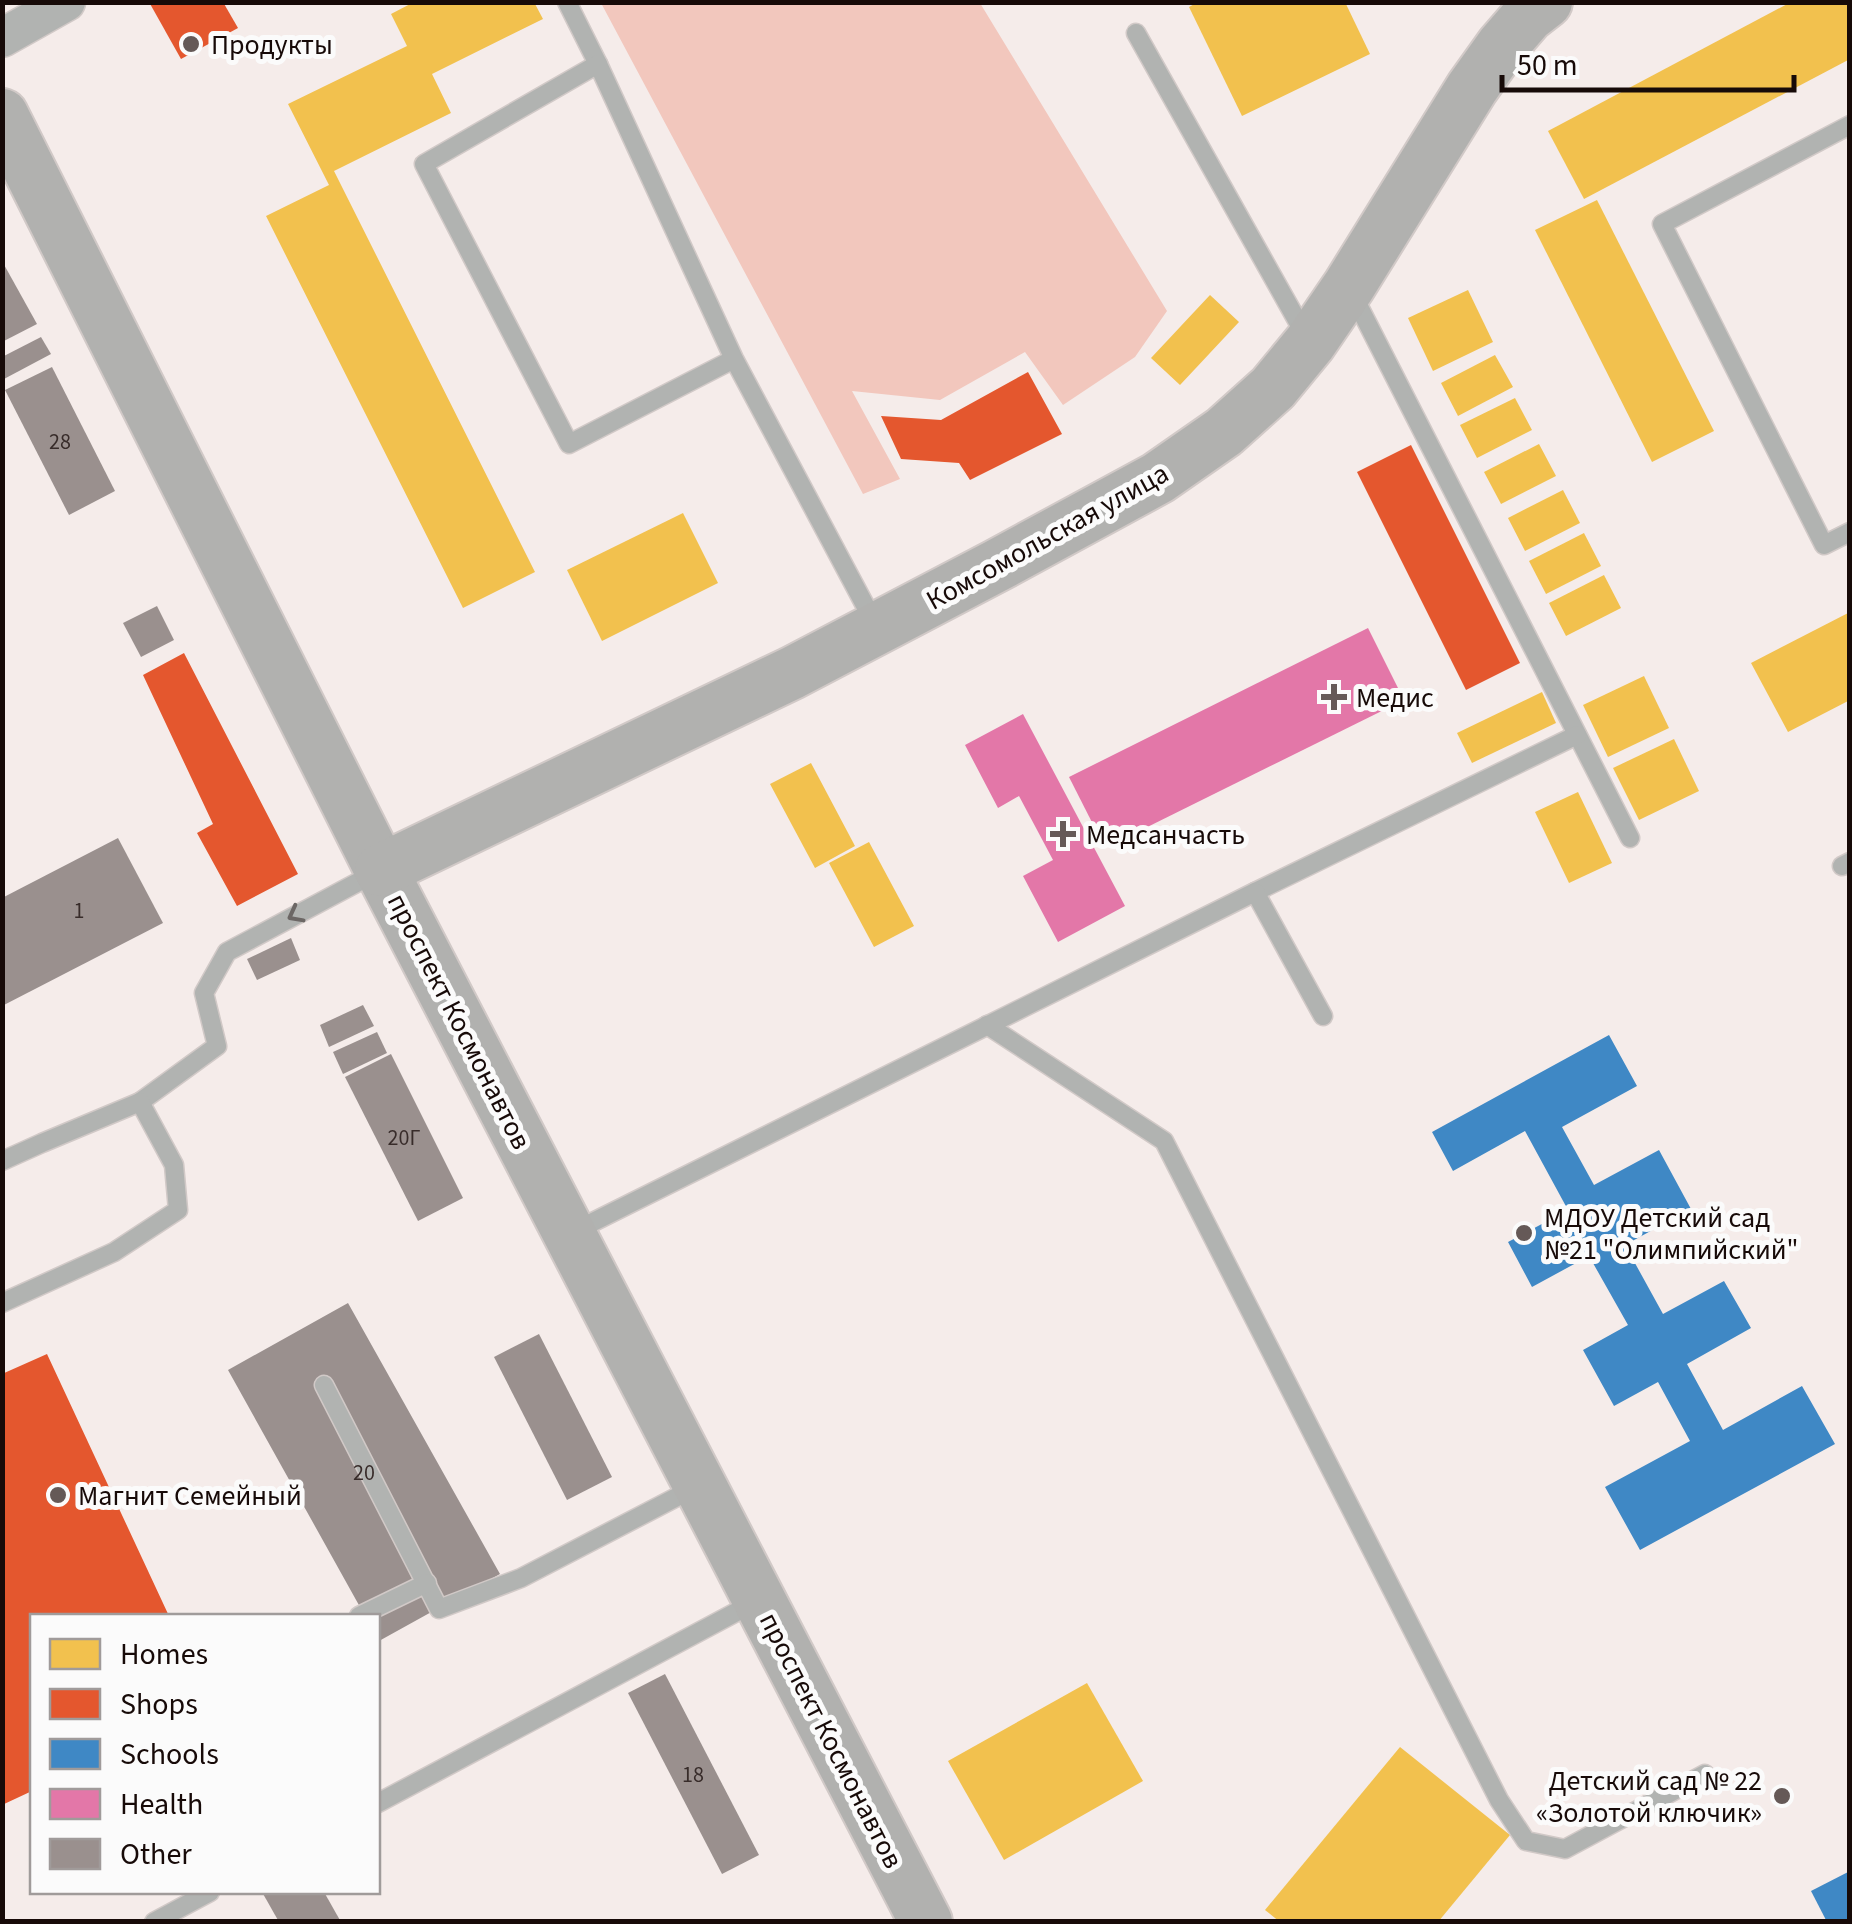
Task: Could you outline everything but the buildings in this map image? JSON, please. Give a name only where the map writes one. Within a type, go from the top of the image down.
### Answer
[{"type":"street","points":[[2,38],[66,2]]},
{"type":"street","name":"Комсомольская улица","points":[[382,870],[792,674],[1158,478],[1224,432],[1274,388],[1310,343],[1472,88],[1502,46],[1539,5]]},
{"type":"street","name":"проспект Космонавтов","points":[[2,115],[382,870],[926,1922]]},
{"type":"lane","points":[[566,2],[734,359],[877,629]]},
{"type":"lane","points":[[1136,33],[1310,343]]},
{"type":"lane","points":[[598,64],[424,164],[569,444],[734,359]]},
{"type":"lane","points":[[1850,125],[1662,224],[1824,545],[1850,532]]},
{"type":"lane","points":[[1349,286],[1630,838]]},
{"type":"lane","points":[[570,1234],[1254,892],[1578,735]]},
{"type":"lane","points":[[2,1162],[140,1102],[217,1046],[204,993],[227,952],[382,870]]},
{"type":"lane","points":[[1254,892],[1323,1016]]},
{"type":"lane","points":[[988,1026],[1164,1141],[1490,1782],[1526,1841],[1565,1849],[1705,1774]]},
{"type":"lane","points":[[2,1303],[114,1252],[178,1210],[174,1165],[140,1102]]},
{"type":"lane","points":[[324,1384],[439,1608],[521,1578],[700,1485]]},
{"type":"lane","points":[[363,1614],[426,1583]]},
{"type":"lane","points":[[380,1801],[759,1600]]},
{"type":"lane","points":[[154,1922],[206,1894]]},
{"type":"shaded area","points":[[601,3],[980,3],[1167,311],[1135,357],[1063,405],[1025,352],[940,400],[852,391],[900,479],[863,494]]},
{"type":"place","name":"Продукты","points":[[191,44]]},
{"type":"place","name":"Медис","points":[[1334,697]]},
{"type":"place","name":"Медсанчасть","points":[[1063,834]]},
{"type":"place","name":"МДОУ Детский сад №21 \"Олимпийский\"","points":[[1524,1233]]},
{"type":"place","name":"Магнит Семейный","points":[[58,1495]]},
{"type":"place","name":"Детский сад № 22 «Золотой ключик»","points":[[1782,1796]]}]
